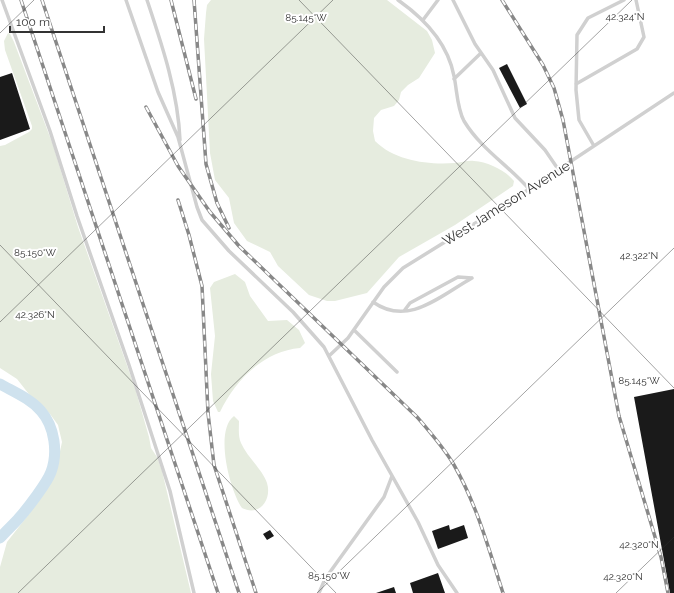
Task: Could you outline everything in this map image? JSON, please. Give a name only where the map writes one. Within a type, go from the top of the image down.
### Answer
[{"type":"lane","points":[[2,0],[42,109],[76,216],[129,365],[170,491],[194,593]]},
{"type":"lane","points":[[126,0],[158,92],[180,145],[197,207],[207,227],[293,312],[330,355],[372,440],[430,545],[438,565],[457,593]]},
{"type":"lane","points":[[147,0],[164,50],[180,126],[180,145]]},
{"type":"lane","points":[[398,0],[423,20],[449,57],[464,120],[484,146],[529,189]]},
{"type":"lane","points":[[423,20],[438,0]]},
{"type":"lane","points":[[453,0],[481,53],[493,70],[515,118],[545,150],[558,169]]},
{"type":"lane","points":[[594,146],[579,120],[576,84],[577,35],[588,18],[624,0]]},
{"type":"lane","points":[[576,84],[637,49],[644,37],[636,0]]},
{"type":"lane","points":[[454,78],[481,53]]},
{"type":"lane","name":"West Jameson Avenue","points":[[330,355],[354,330],[390,280],[403,268],[529,189],[674,93]]},
{"type":"lane","points":[[373,302],[384,310],[412,312],[472,278],[458,277],[410,303],[404,311]]},
{"type":"lane","points":[[354,330],[398,372]]},
{"type":"lane","points":[[319,593],[325,579],[384,497],[392,476]]},
{"type":"shaded area","points":[[211,0],[387,0],[427,31],[432,40],[435,53],[419,78],[408,85],[401,92],[399,100],[394,106],[381,110],[374,118],[373,131],[375,141],[392,153],[412,160],[434,163],[457,163],[472,161],[485,163],[506,173],[514,181],[513,186],[455,225],[399,257],[367,293],[335,301],[327,301],[309,295],[278,266],[270,252],[247,241],[234,223],[229,198],[215,180],[210,153],[204,39],[207,5]]},
{"type":"shaded area","points":[[8,33],[14,42],[53,145],[78,227],[135,388],[151,448],[157,457],[162,471],[191,593],[0,593],[0,567],[7,542],[29,514],[50,482],[56,470],[62,442],[58,425],[50,414],[32,398],[17,379],[0,368],[0,146],[5,145],[32,129],[5,50],[4,41]]},
{"type":"shaded area","points":[[235,274],[245,282],[250,296],[268,321],[287,320],[299,330],[305,343],[300,348],[287,350],[274,355],[252,369],[242,378],[226,400],[220,412],[218,412],[213,401],[211,374],[215,336],[210,288],[214,282]]},
{"type":"shaded area","points":[[234,416],[239,421],[239,435],[241,443],[262,473],[267,483],[268,495],[266,500],[263,505],[254,510],[242,508],[237,500],[226,461],[225,434],[228,424]]},
{"type":"building","points":[[507,64],[527,104],[520,108],[499,68]]},
{"type":"building","points":[[12,73],[30,129],[0,140],[0,77]]},
{"type":"building","points":[[674,389],[674,593],[670,593],[634,397]]},
{"type":"building","points":[[449,525],[450,530],[464,525],[468,538],[438,549],[432,531]]},
{"type":"building","points":[[270,530],[274,536],[267,540],[263,534]]},
{"type":"building","points":[[438,573],[445,593],[413,593],[410,583]]},
{"type":"building","points":[[394,587],[396,593],[376,593]]},
{"type":"waterway","points":[[0,384],[27,399],[41,411],[46,417],[52,432],[55,449],[51,472],[45,483],[23,514],[0,538]]},
{"type":"railway","points":[[21,0],[218,593]]},
{"type":"railway","points":[[42,0],[239,593]]},
{"type":"railway","points":[[171,0],[196,99]]},
{"type":"railway","points":[[194,0],[206,164],[217,203],[229,228]]},
{"type":"railway","points":[[502,0],[543,65],[554,88],[563,120],[619,416],[661,557],[668,593]]},
{"type":"railway","points":[[146,107],[178,166],[210,212],[239,246],[417,417],[441,446],[462,480],[476,512],[503,593]]},
{"type":"railway","points":[[178,200],[202,286],[208,413],[214,465],[256,593]]}]
